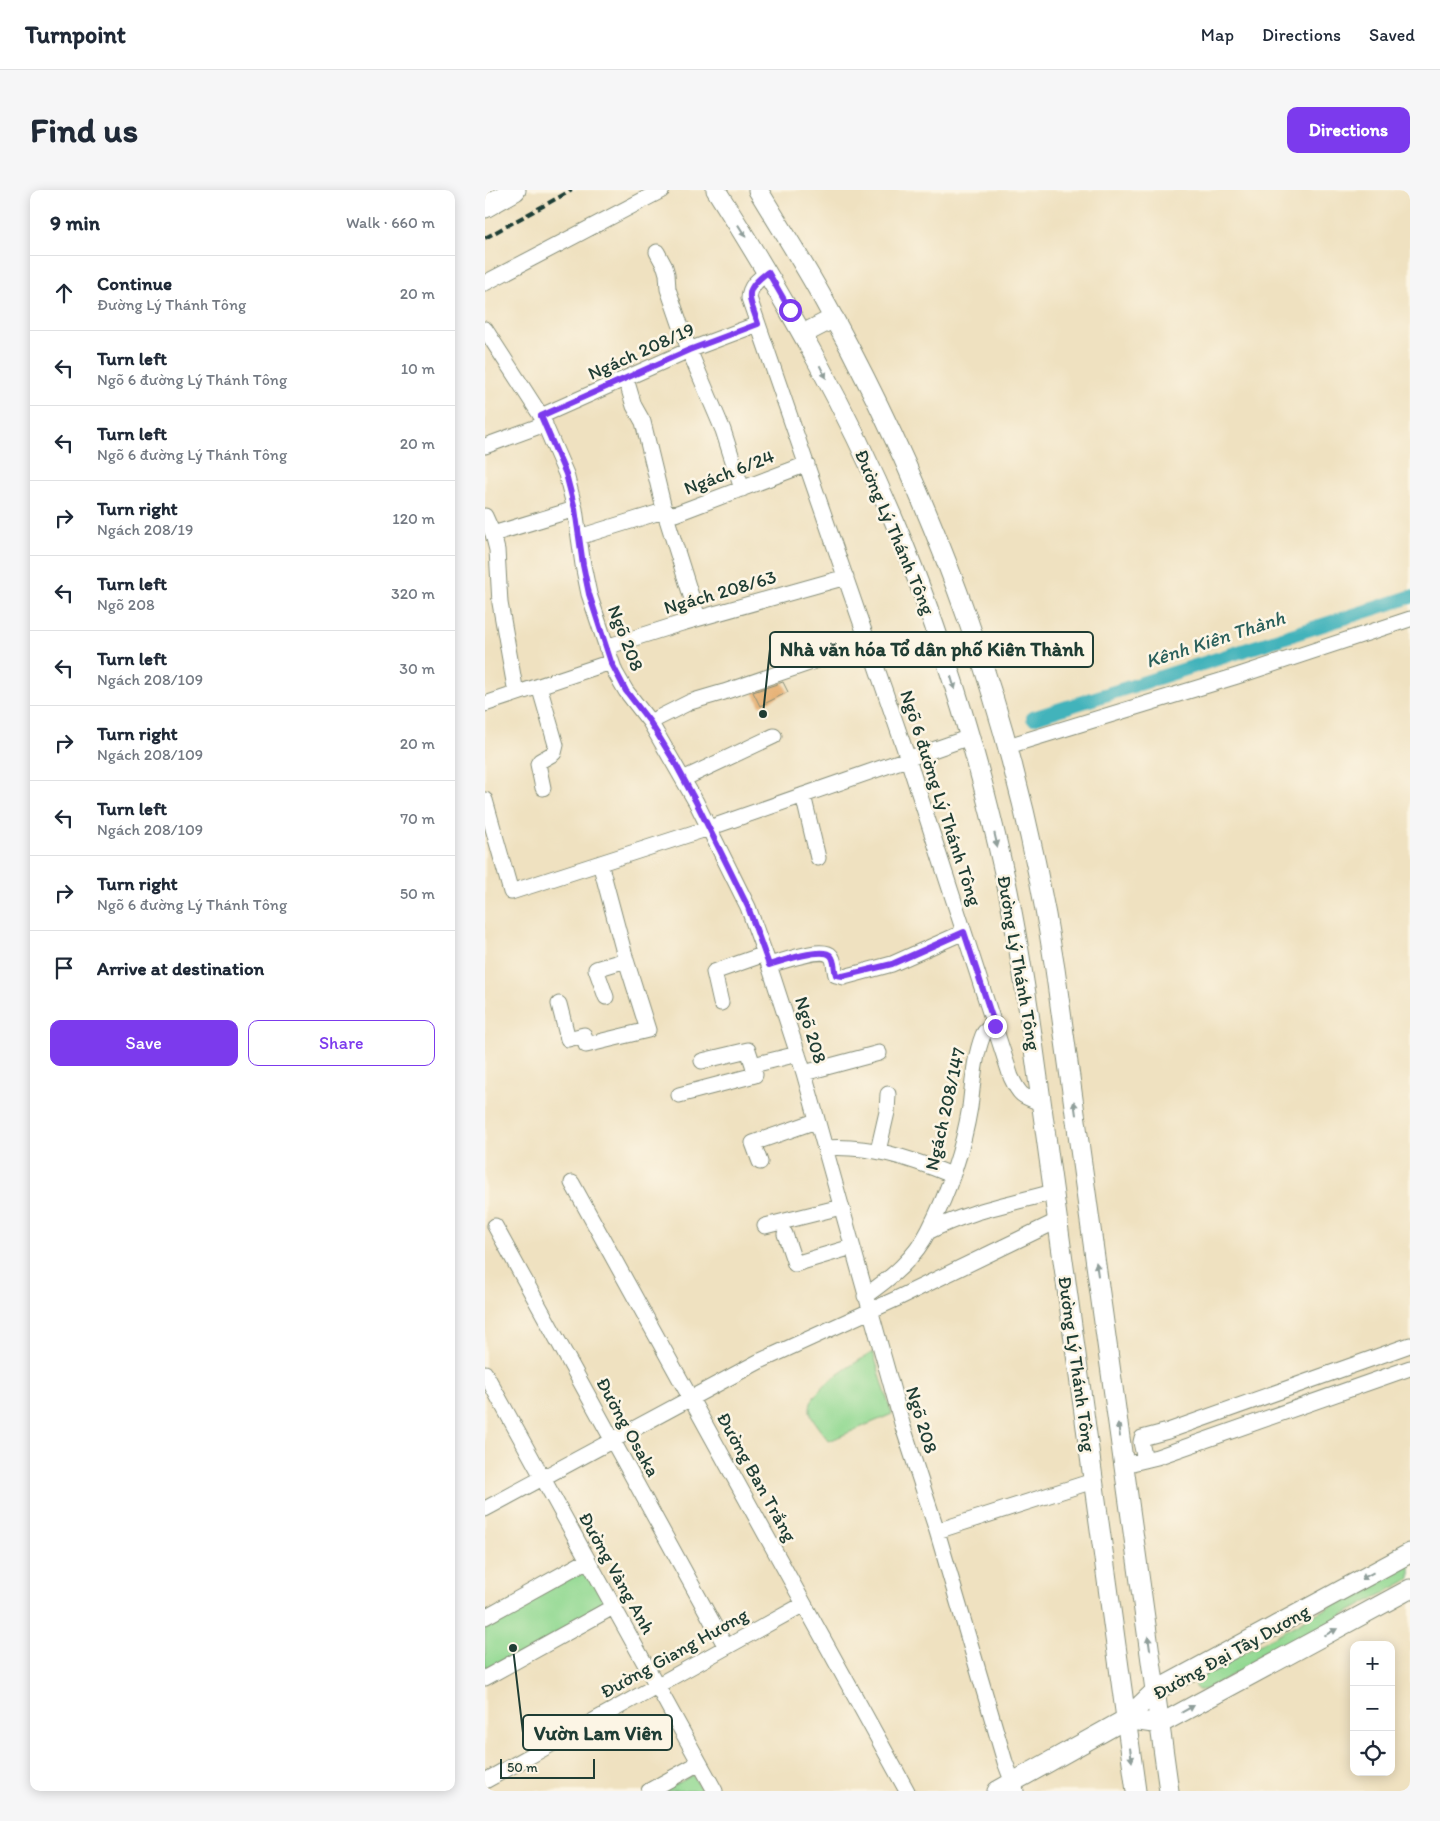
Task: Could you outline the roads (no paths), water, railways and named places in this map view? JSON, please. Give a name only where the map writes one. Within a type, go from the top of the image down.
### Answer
[{"type":"highway","points":[[485,207],[515,190]]},
{"type":"main road","name":"Đường Lý Thánh Tông","points":[[716,190],[768,272],[803,334],[860,447],[901,538],[934,627],[970,737],[1005,875],[1024,984],[1136,1791]]},
{"type":"main road","name":"Đường Lý Thánh Tông","points":[[758,190],[834,318],[887,423],[932,523],[974,637],[1008,746],[1036,860],[1057,977],[1169,1791]]},
{"type":"main road","points":[[803,334],[834,318]]},
{"type":"main road","points":[[1024,984],[1057,977]]},
{"type":"main road","name":"Đường Đại Tây Dương","points":[[1126,1719],[1155,1691],[1410,1553]]},
{"type":"main road","name":"Đường Đại Tây Dương","points":[[1126,1719],[1160,1724],[1410,1589]]},
{"type":"main road","points":[[1008,1788],[1126,1719]]},
{"type":"street","points":[[485,284],[660,190]]},
{"type":"street","points":[[657,252],[665,267],[668,288],[689,350],[723,430],[742,489]]},
{"type":"street","name":"Ngõ 6 đường Lý Thánh Tông","points":[[768,272],[753,284],[749,298],[846,577],[1017,1090],[1025,1098],[1041,1102]]},
{"type":"street","name":"Ngách 208/19","points":[[485,446],[689,350],[758,324]]},
{"type":"street","name":"Ngõ 208","points":[[485,329],[543,420],[566,474],[575,509],[589,594],[608,655],[626,691],[650,722],[709,828],[748,907],[767,960],[804,1073],[865,1296],[980,1680],[1008,1788]]},
{"type":"street","points":[[626,379],[635,406],[643,422],[665,513],[699,618]]},
{"type":"street","name":"Ngách 6/24","points":[[579,537],[659,512],[675,514],[807,464]]},
{"type":"street","points":[[493,534],[575,509]]},
{"type":"street","points":[[485,516],[493,534],[497,550],[500,603],[516,693]]},
{"type":"street","name":"Ngách 208/63","points":[[485,704],[539,686],[608,655],[699,618],[846,577]]},
{"type":"street","points":[[1008,746],[1237,676],[1410,619]]},
{"type":"street","points":[[650,722],[690,702],[868,643]]},
{"type":"street","points":[[539,686],[556,745],[554,753],[538,764],[543,788]]},
{"type":"street","points":[[683,779],[774,736]]},
{"type":"street","points":[[485,800],[511,892],[709,828],[970,737]]},
{"type":"street","points":[[803,795],[818,858]]},
{"type":"street","points":[[559,1004],[569,1039],[584,1035],[586,1045],[648,1030],[626,960],[601,863]]},
{"type":"street","points":[[721,1003],[714,972],[767,960],[822,952],[833,957],[836,975],[843,976],[892,964],[964,932]]},
{"type":"street","points":[[606,998],[596,968],[626,960]]},
{"type":"street","name":"Ngách 208/147","points":[[865,1296],[902,1268],[928,1232],[952,1175],[966,1125],[982,1039],[986,1030],[995,1026]]},
{"type":"street","points":[[679,1095],[755,1074],[748,1050],[701,1061]]},
{"type":"street","points":[[804,1073],[879,1053]]},
{"type":"street","points":[[753,1065],[798,1054]]},
{"type":"street","points":[[878,1151],[887,1112],[888,1094]]},
{"type":"street","points":[[760,1162],[753,1143],[816,1121]]},
{"type":"street","points":[[825,1148],[845,1147],[878,1151],[911,1160],[952,1175]]},
{"type":"street","name":"Đường Ban Trắng","points":[[572,1183],[907,1791]]},
{"type":"street","points":[[928,1232],[958,1218],[1053,1192]]},
{"type":"street","points":[[765,1226],[841,1207]]},
{"type":"street","points":[[485,1509],[781,1351],[870,1311],[1057,1221]]},
{"type":"street","name":"Đường Osaka","points":[[495,1226],[726,1647]]},
{"type":"street","points":[[785,1234],[795,1264],[852,1246]]},
{"type":"street","points":[[1124,1465],[1145,1460],[1368,1371],[1410,1345]]},
{"type":"street","points":[[1145,1460],[1142,1438],[1368,1371],[1410,1368]]},
{"type":"street","name":"Đường Vàng Anh","points":[[485,1373],[491,1398],[542,1478],[715,1791]]},
{"type":"street","points":[[937,1532],[1093,1480]]},
{"type":"street","points":[[485,1617],[588,1560]]},
{"type":"street","name":"Đường Giang Hương","points":[[485,1781],[804,1604]]},
{"type":"street","points":[[485,1678],[613,1607]]},
{"type":"street","points":[[649,1791],[699,1763]]},
{"type":"waterway","name":"Kênh Kiên Thành","points":[[1033,718],[1410,597]]},
{"type":"railway","points":[[485,238],[572,190]]},
{"type":"place","name":"Nhà văn hóa Tổ dân phố Kiên Thành","points":[[763,714]]},
{"type":"place","name":"Vườn Lam Viên","points":[[513,1648]]}]
